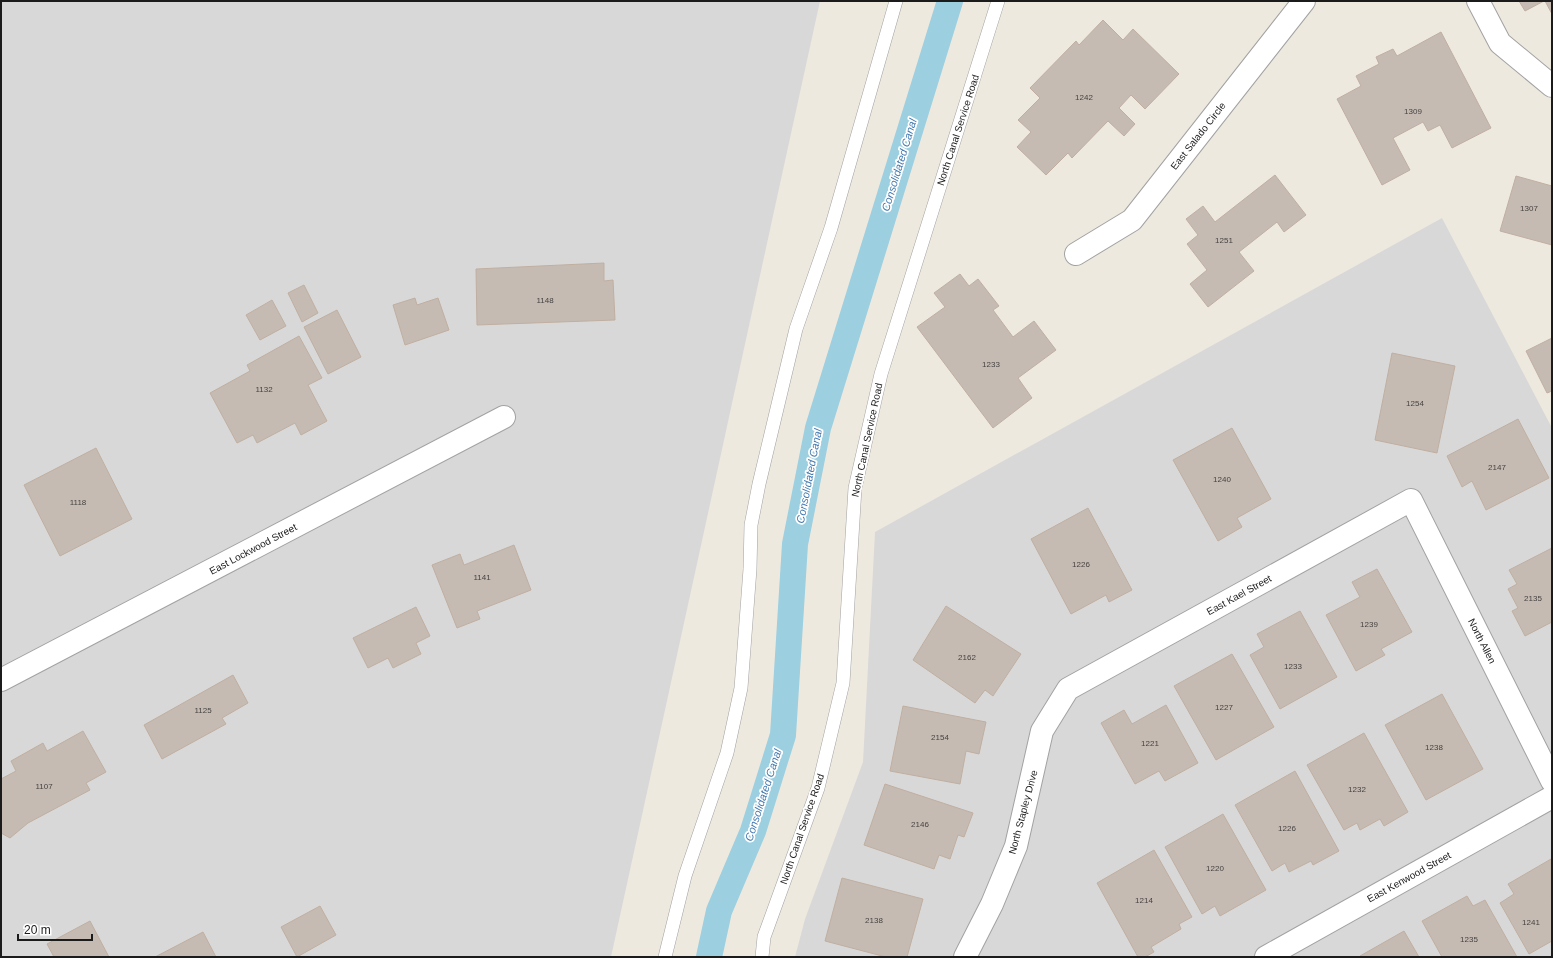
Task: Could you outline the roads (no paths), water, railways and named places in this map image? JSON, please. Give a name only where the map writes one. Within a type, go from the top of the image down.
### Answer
[{"type":"street","name":"East Salado Circle","points":[[1076,254],[1132,220],[1304,1]]},
{"type":"street","points":[[1478,1],[1500,43],[1552,86]]},
{"type":"street","name":"East Lockwood Street","points":[[1,680],[504,417]]},
{"type":"street","name":"East Kael Street","points":[[1068,689],[1411,500]]},
{"type":"street","name":"North Allen","points":[[1411,500],[1552,781]]},
{"type":"street","name":"North Stapley Drive","points":[[965,957],[992,904],[1016,846],[1042,731],[1068,689]]},
{"type":"street","name":"East Kenwood Street","points":[[1266,957],[1552,797]]},
{"type":"lane","points":[[665,957],[685,876],[727,753],[741,688],[750,569],[751,525],[761,476],[796,329],[831,228],[896,1]]},
{"type":"lane","name":"North Canal Service Road","points":[[762,957],[764,937],[818,788],[843,683],[855,488],[881,374],[998,1]]},
{"type":"waterway","name":"Consolidated Canal","points":[[709,957],[719,911],[753,831],[783,735],[795,544],[818,428],[950,1]]}]
